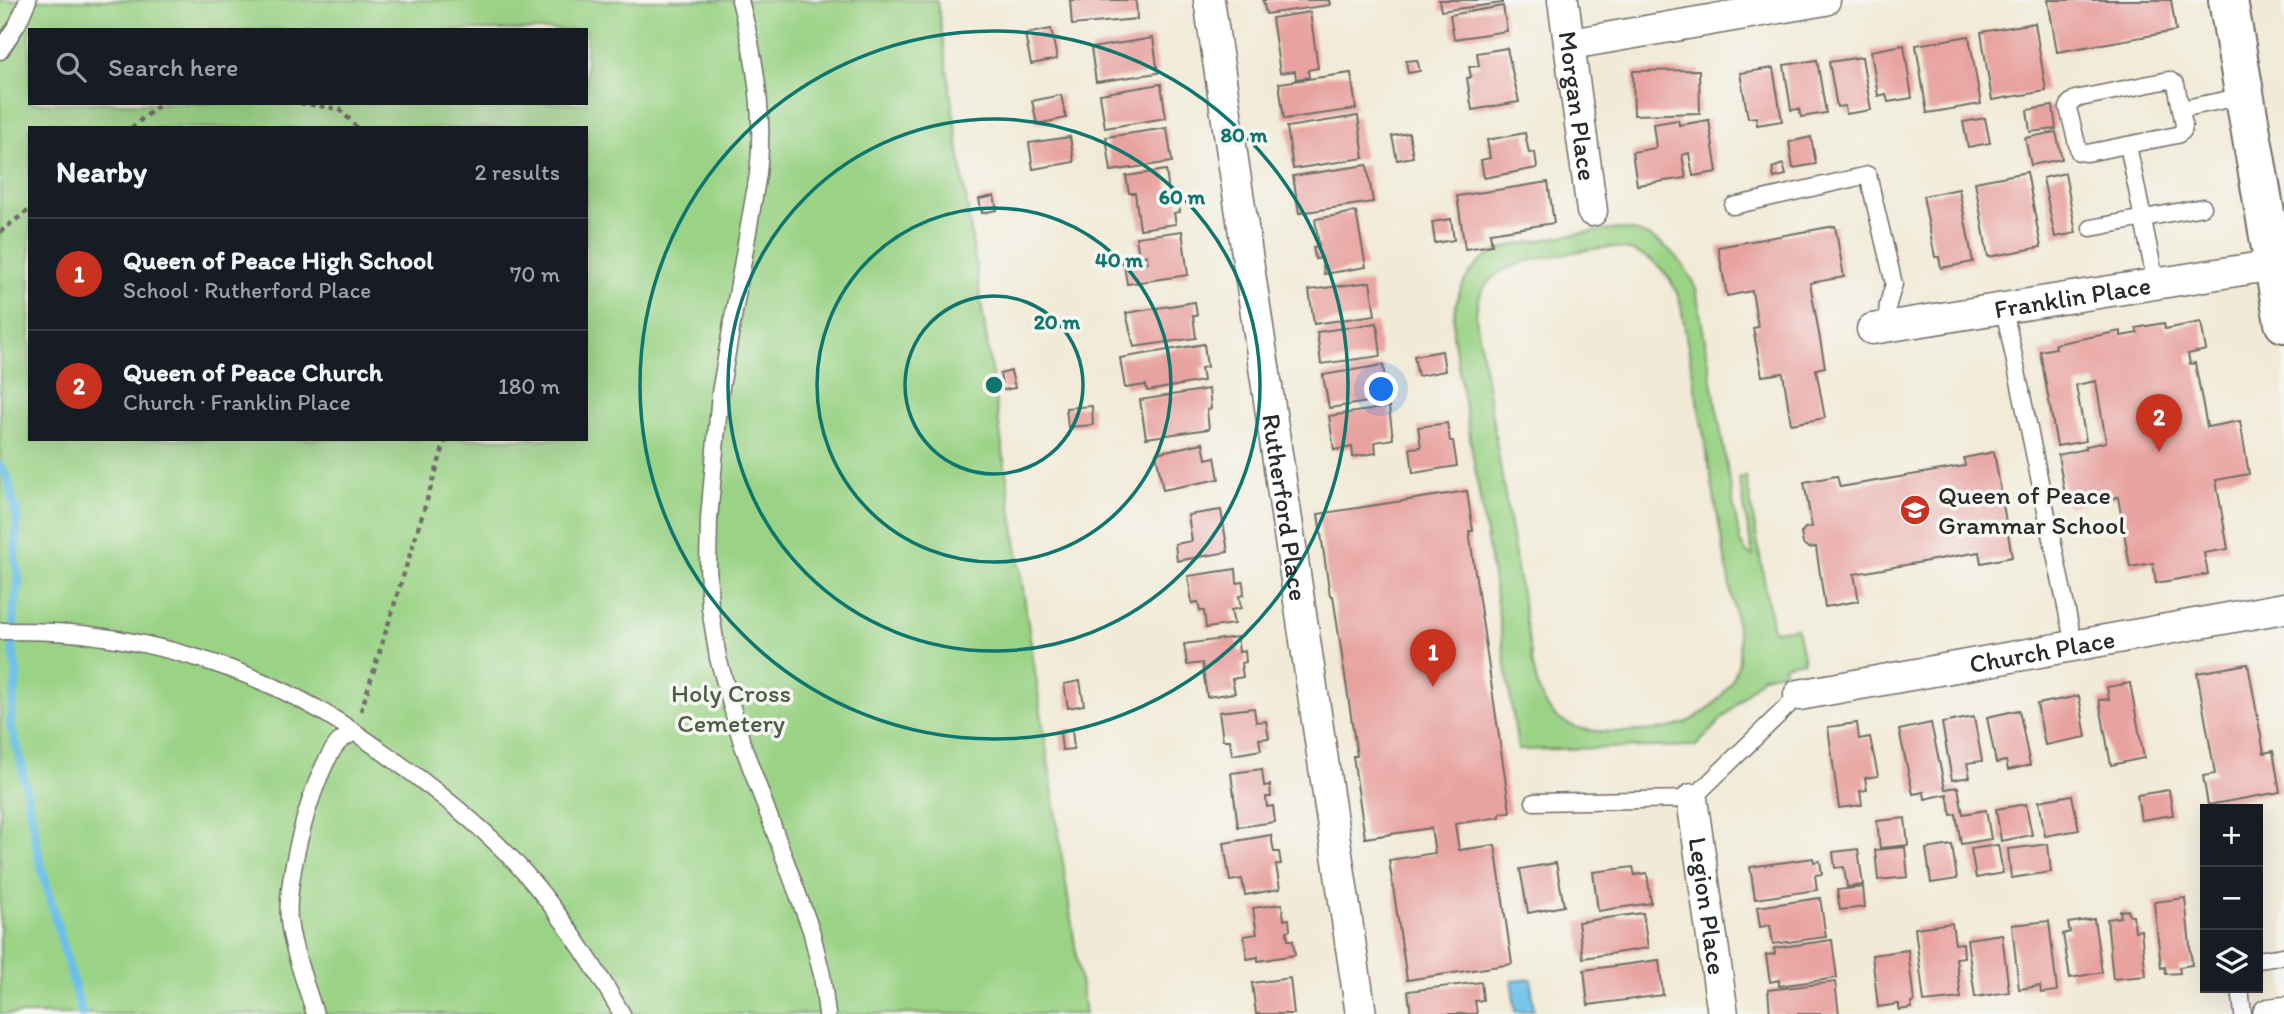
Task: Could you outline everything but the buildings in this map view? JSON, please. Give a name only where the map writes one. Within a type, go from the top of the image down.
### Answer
[{"type":"main road","points":[[2228,0],[2284,323]]},
{"type":"street","name":"Rutherford Place","points":[[1209,0],[1361,1014]]},
{"type":"street","name":"Morgan Place","points":[[1563,0],[1592,211]]},
{"type":"street","points":[[1571,44],[1825,0]]},
{"type":"street","name":"Franklin Place","points":[[1879,328],[2274,265]]},
{"type":"street","name":"Church Place","points":[[1799,695],[2284,608]]},
{"type":"street","name":"Legion Place","points":[[1692,799],[1723,1014]]},
{"type":"street","points":[[2268,1014],[2284,1012]]},
{"type":"lane","points":[[0,51],[18,23],[28,0]]},
{"type":"lane","points":[[740,0],[754,65],[762,139],[720,393],[709,519],[710,608],[718,658],[742,743],[811,930],[822,975],[827,1014]]},
{"type":"lane","points":[[2169,80],[2176,84],[2181,109],[2184,125],[2183,131],[2177,135],[2087,153],[2079,152],[2068,108],[2075,99],[2169,80]]},
{"type":"lane","points":[[2181,109],[2244,96]]},
{"type":"lane","points":[[2129,145],[2156,284]]},
{"type":"lane","points":[[1733,206],[1868,175],[1894,285],[1879,328]]},
{"type":"lane","points":[[2091,228],[2203,207]]},
{"type":"lane","points":[[2004,309],[2074,645]]},
{"type":"lane","points":[[0,631],[89,634],[149,645],[252,678],[301,700],[355,732],[450,803],[512,859],[553,909],[602,979],[622,1014]]},
{"type":"lane","points":[[1534,802],[1692,799],[1799,695]]},
{"type":"lane","points":[[315,1014],[289,921],[289,883],[297,846],[323,767],[338,742],[355,732]]},
{"type":"lane","points":[[2263,959],[2284,956]]},
{"type":"lane","points":[[2241,993],[2243,1014]]},
{"type":"path","points":[[133,126],[160,105]]},
{"type":"path","points":[[314,105],[341,109],[355,126]]},
{"type":"path","points":[[0,232],[28,211]]},
{"type":"path","points":[[355,732],[445,441]]},
{"type":"green space","name":"Holy Cross Cemetery","points":[[0,0],[937,0],[1085,1014],[0,1014]]},
{"type":"green space","points":[[1621,229],[1646,235],[1667,248],[1684,266],[1696,289],[1740,542],[1747,553],[1753,556],[1739,478],[1746,476],[1773,631],[1797,628],[1804,661],[1784,665],[1785,671],[1763,676],[1696,746],[1518,750],[1494,583],[1453,335],[1455,308],[1458,295],[1470,272],[1479,263],[1504,248]],"holes":[[[1605,248],[1636,252],[1655,263],[1670,279],[1680,301],[1739,638],[1739,655],[1738,665],[1729,685],[1714,704],[1695,718],[1674,727],[1612,732],[1586,730],[1561,720],[1549,709],[1539,689],[1476,318],[1483,289],[1492,279],[1515,265],[1544,257]]]},
{"type":"water","points":[[1531,979],[1534,1010],[1515,1012],[1512,981]]},
{"type":"waterway","points":[[0,466],[7,476],[17,518],[15,560],[19,580],[14,611],[13,652],[17,676],[10,724],[20,757],[39,858],[82,1014]]},
{"type":"place","name":"Queen of Peace Church","points":[[2159,452]]},
{"type":"place","name":"Queen of Peace Grammar School","points":[[1915,510]]},
{"type":"place","name":"Queen of Peace High School","points":[[1433,687]]}]
